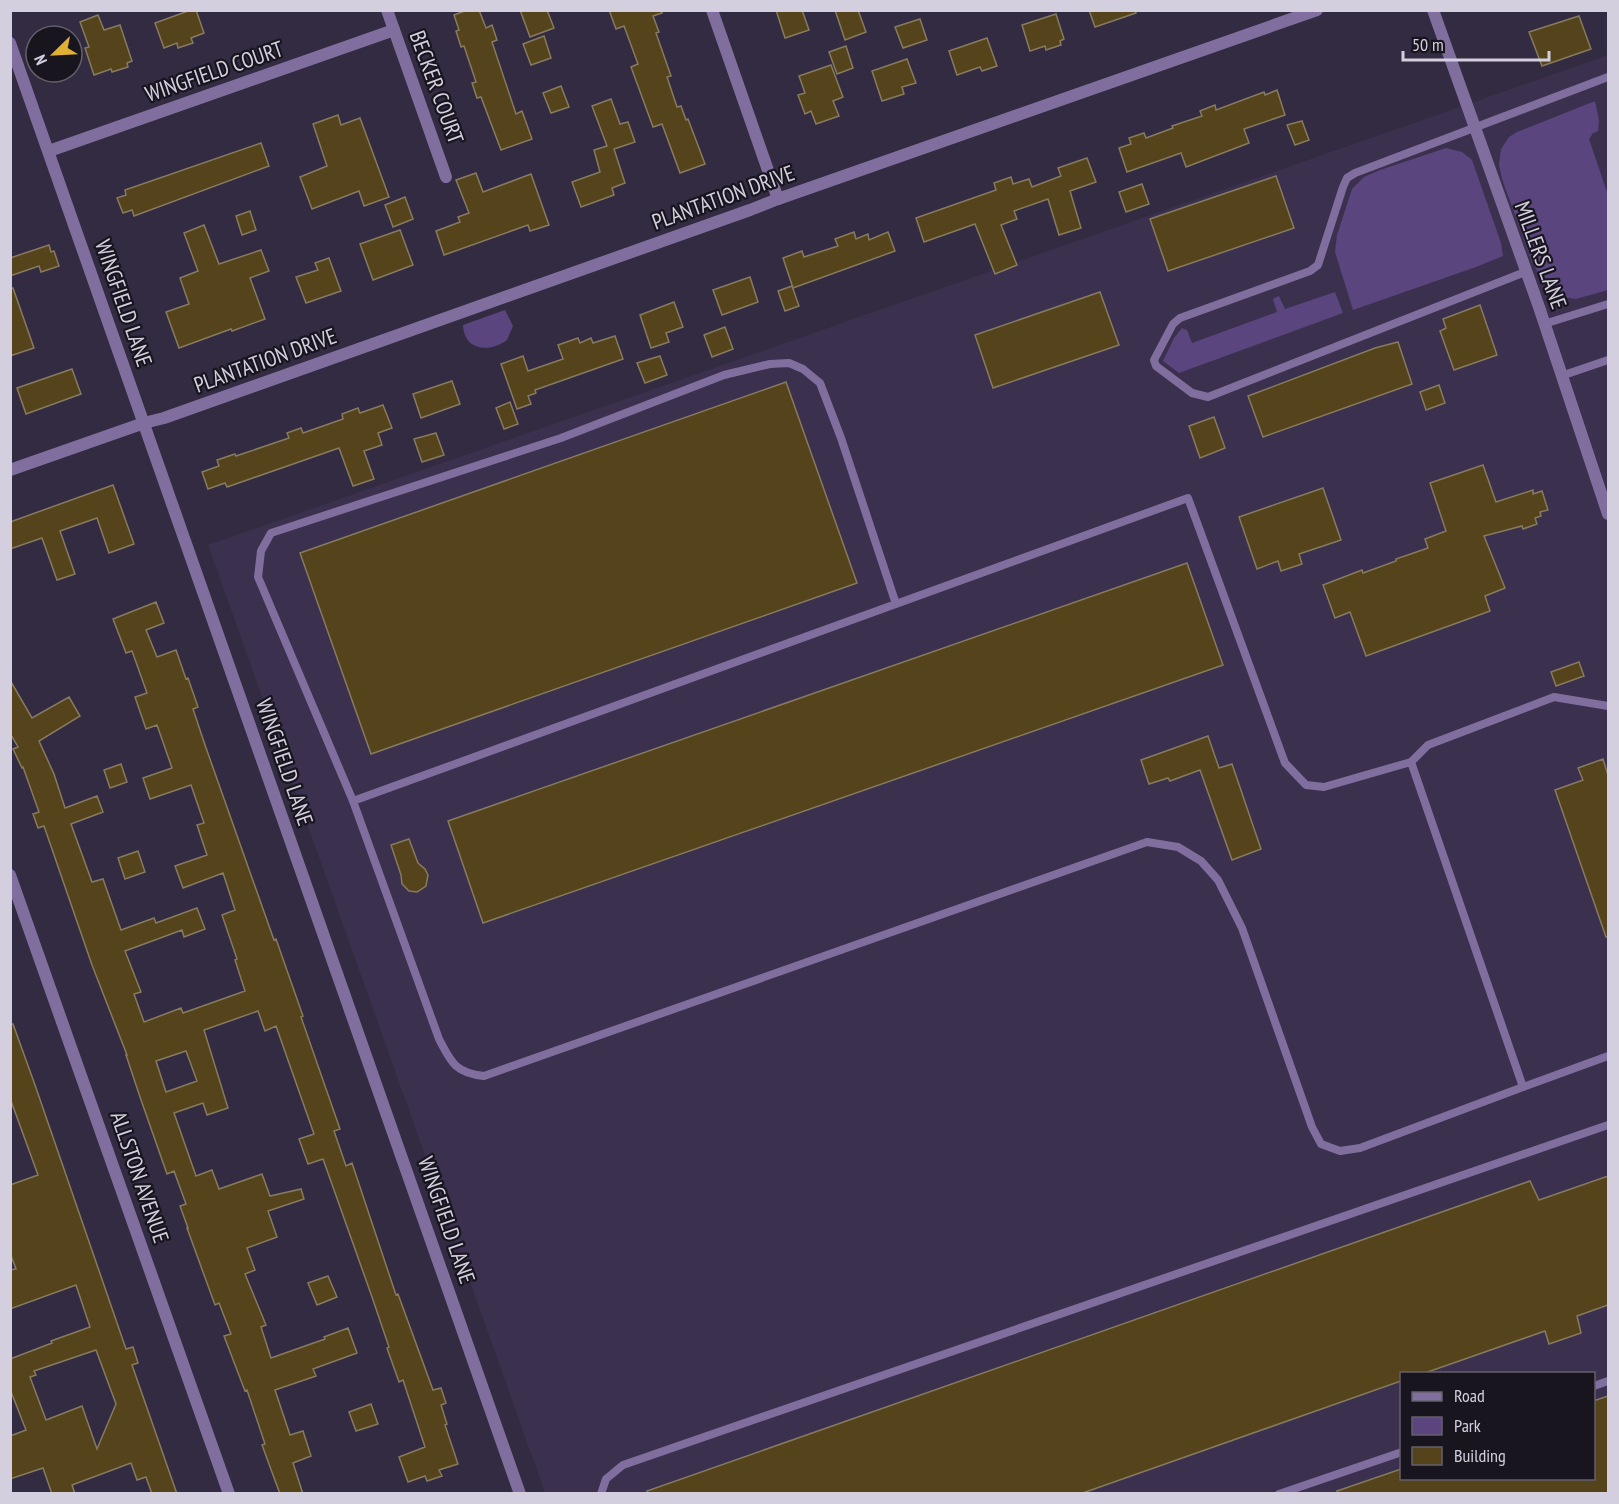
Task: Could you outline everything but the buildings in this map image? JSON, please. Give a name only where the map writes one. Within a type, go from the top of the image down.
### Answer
[{"type":"street","name":"BECKER COURT","points":[[387,10],[446,177]]},
{"type":"street","points":[[712,10],[778,199]]},
{"type":"street","name":"PLANTATION DRIVE","points":[[10,470],[164,418],[1317,10]]},
{"type":"street","name":"MILLERS LANE","points":[[1433,10],[1544,324],[1608,514]]},
{"type":"street","name":"WINGFIELD COURT","points":[[49,151],[394,30]]},
{"type":"street","name":"WINGFIELD LANE","points":[[10,43],[519,1493]]},
{"type":"street","name":"ALLSTON AVENUE","points":[[10,875],[229,1494]]},
{"type":"lane","points":[[1525,272],[1208,397],[1192,393],[1156,366],[1154,360],[1173,324],[1180,318],[1310,271],[1318,265],[1347,178],[1365,167],[1608,77]]},
{"type":"lane","points":[[1544,324],[1608,304]]},
{"type":"lane","points":[[1561,376],[1608,360]]},
{"type":"lane","points":[[896,604],[841,438],[820,383],[803,369],[789,363],[770,364],[724,375],[561,438],[271,533],[261,551],[258,577],[353,801],[439,1039],[452,1064],[468,1074],[484,1076],[1148,842],[1178,847],[1201,861],[1218,880],[1242,928],[1312,1126],[1321,1144],[1340,1151],[1360,1148],[1608,1056]]},
{"type":"lane","points":[[353,801],[1188,498],[1285,763],[1306,785],[1324,787],[1411,762],[1428,745],[1554,697],[1608,706]]},
{"type":"lane","points":[[1411,762],[1523,1087]]},
{"type":"lane","points":[[601,1494],[606,1479],[622,1465],[1608,1125]]},
{"type":"lane","points":[[1279,1494],[1400,1452]]},
{"type":"shaded area","points":[[1608,55],[1608,1493],[545,1493],[208,545]]},
{"type":"green space","points":[[1595,101],[1599,120],[1598,131],[1593,133],[1589,139],[1608,195],[1608,290],[1576,299],[1562,297],[1549,289],[1532,262],[1502,179],[1499,164],[1501,149],[1509,137]]},
{"type":"green space","points":[[1446,148],[1462,152],[1472,160],[1501,243],[1503,256],[1353,310],[1335,252],[1337,235],[1352,189],[1364,177],[1380,170]]},
{"type":"green space","points":[[1335,292],[1343,313],[1179,373],[1163,361],[1174,338],[1182,328],[1187,330],[1192,343],[1277,312],[1273,299],[1279,296],[1285,309]]},
{"type":"green space","points":[[505,310],[513,326],[507,340],[486,348],[473,345],[468,340],[464,334],[463,325]]}]
